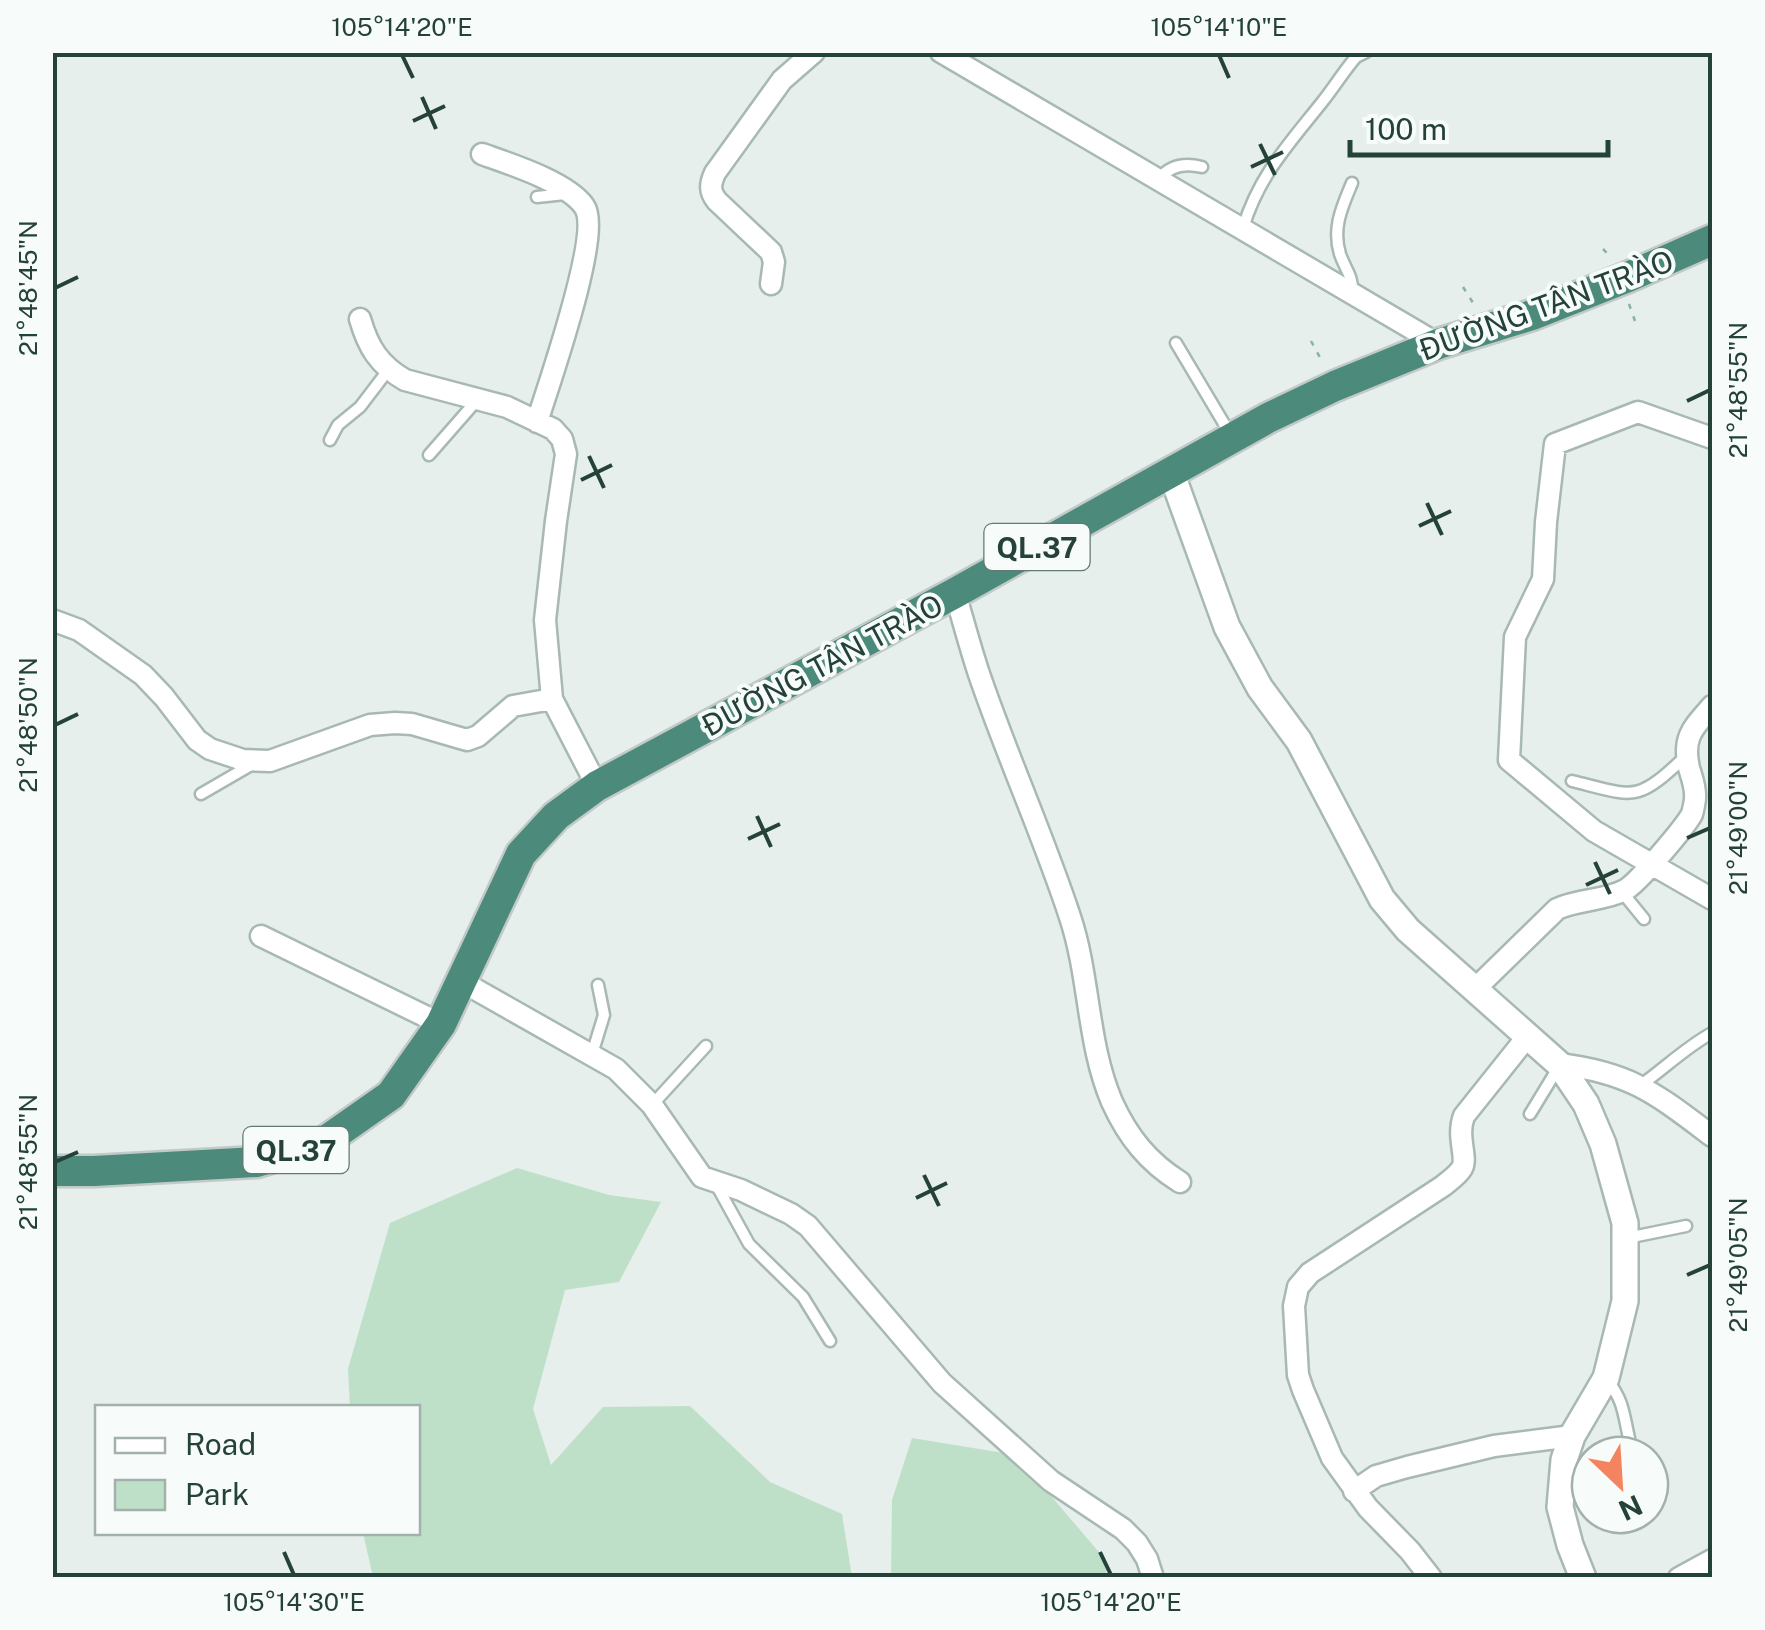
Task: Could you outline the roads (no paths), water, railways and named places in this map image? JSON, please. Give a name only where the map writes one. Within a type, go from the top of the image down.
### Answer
[{"type":"highway","name":"ĐƯỜNG TÂN TRÀO","points":[[52,1171],[258,1162],[324,1142],[391,1095],[440,1024],[521,854],[556,816],[597,786],[954,594],[1232,438],[1335,386],[1438,344],[1532,315],[1712,242]]},
{"type":"street","points":[[771,284],[771,252],[717,201],[711,183],[782,80],[814,52]]},
{"type":"street","points":[[941,52],[1438,344]]},
{"type":"street","points":[[482,154],[528,170],[571,194],[587,209],[587,244],[580,280],[537,422]]},
{"type":"street","points":[[360,319],[370,348],[404,380],[506,407],[553,430],[562,439],[566,454],[546,620],[549,684],[552,699],[597,786]]},
{"type":"street","points":[[1712,438],[1638,412],[1555,444],[1543,579],[1515,637],[1509,760],[1594,832],[1712,899]]},
{"type":"street","points":[[1171,472],[1227,627],[1260,688],[1299,740],[1382,899],[1408,930],[1559,1064],[1586,1104],[1603,1144],[1625,1223],[1625,1301],[1606,1378],[1573,1435]]},
{"type":"street","points":[[954,594],[979,674],[1072,921],[1099,1068],[1133,1140],[1156,1167],[1180,1182]]},
{"type":"street","points":[[54,623],[78,630],[144,675],[196,740],[210,749],[256,762],[270,761],[382,724],[412,724],[466,740],[478,736],[512,706],[552,699]]},
{"type":"street","points":[[1474,990],[1557,909],[1622,892],[1639,879],[1691,815],[1695,801],[1686,744],[1690,731],[1712,706]]},
{"type":"street","points":[[261,936],[440,1024]]},
{"type":"street","points":[[459,980],[616,1069],[652,1105],[702,1177],[741,1190],[808,1226],[942,1382],[1051,1481],[1137,1543],[1153,1578]]},
{"type":"street","points":[[1430,1578],[1354,1491],[1332,1458],[1298,1375],[1294,1306],[1298,1287],[1310,1273],[1443,1186],[1461,1169],[1464,1159],[1459,1131],[1464,1116],[1528,1037]]},
{"type":"street","points":[[1559,1064],[1608,1072],[1640,1085],[1712,1136]]},
{"type":"street","points":[[1354,1491],[1376,1476],[1407,1466],[1494,1446],[1570,1436]]},
{"type":"street","points":[[1570,1442],[1564,1460],[1560,1507],[1583,1578]]},
{"type":"street","points":[[1679,1578],[1712,1560]]},
{"type":"lane","points":[[1243,228],[1260,184],[1277,158],[1356,57],[1366,52]]},
{"type":"lane","points":[[1159,180],[1181,166],[1202,167]]},
{"type":"lane","points":[[1352,183],[1336,227],[1341,258],[1351,274],[1352,292]]},
{"type":"lane","points":[[537,196],[571,194]]},
{"type":"lane","points":[[1176,343],[1232,438]]},
{"type":"lane","points":[[330,440],[338,425],[360,407],[389,369]]},
{"type":"lane","points":[[429,456],[478,398]]},
{"type":"lane","points":[[1572,781],[1634,794],[1650,787],[1686,756]]},
{"type":"lane","points":[[201,794],[256,762]]},
{"type":"lane","points":[[1622,892],[1644,919]]},
{"type":"lane","points":[[592,1054],[604,1015],[598,984]]},
{"type":"lane","points":[[1640,1085],[1712,1033]]},
{"type":"lane","points":[[652,1105],[706,1046]]},
{"type":"lane","points":[[1530,1114],[1559,1064]]},
{"type":"lane","points":[[714,1182],[749,1244],[803,1297],[830,1341]]},
{"type":"lane","points":[[1626,1238],[1686,1226]]},
{"type":"lane","points":[[1606,1378],[1625,1412],[1629,1435]]}]
